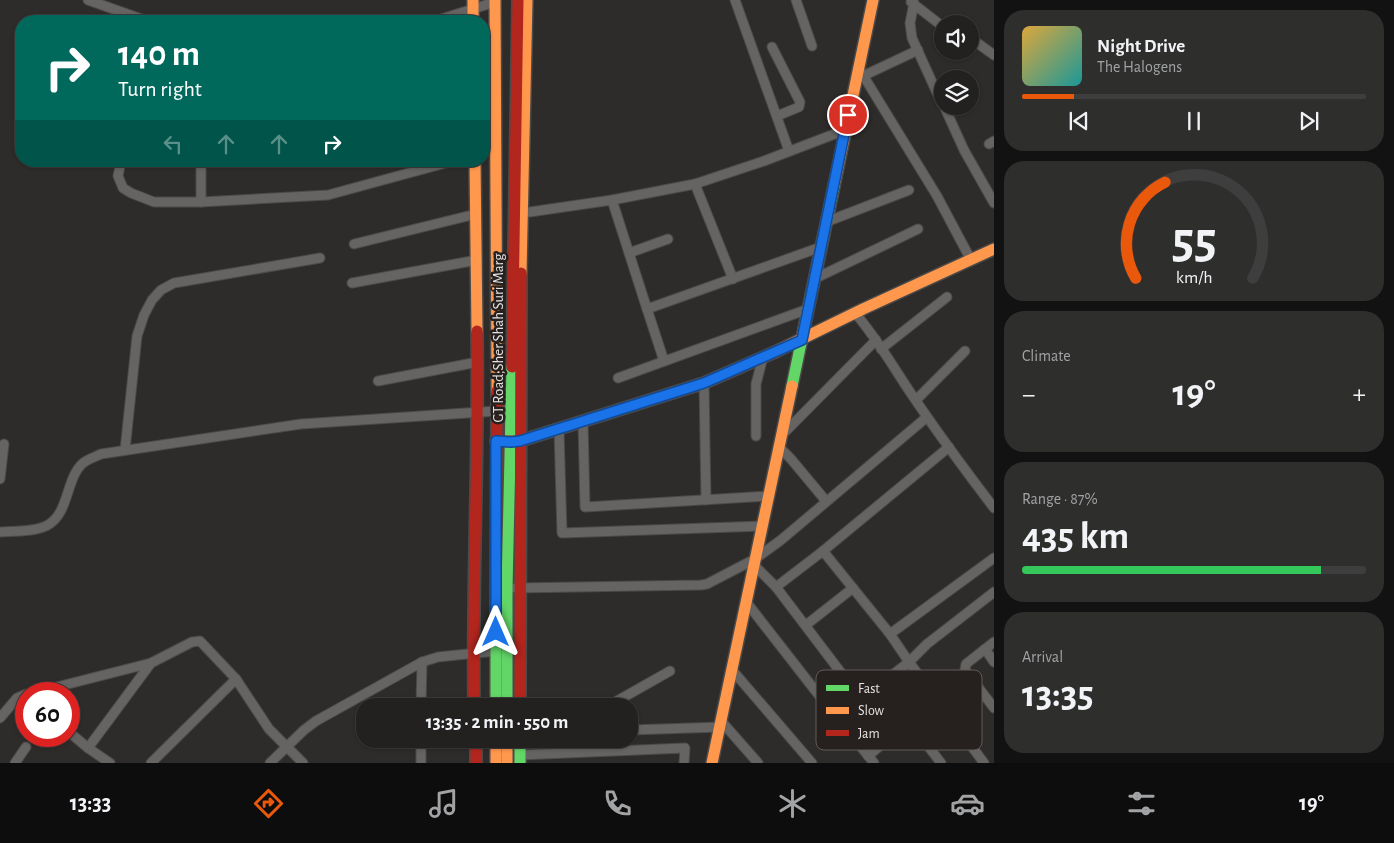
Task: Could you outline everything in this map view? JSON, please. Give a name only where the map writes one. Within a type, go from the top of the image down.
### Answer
[{"type":"main road","name":"GT Road;Sher Shah Suri Marg","points":[[507,698],[507,588],[516,442],[512,410],[517,213],[518,0]]},
{"type":"main road","points":[[520,698],[516,442],[517,213],[527,0]]},
{"type":"main road","points":[[712,763],[722,724],[845,130],[861,71],[873,0]]},
{"type":"main road","name":"GT Road;Sher Shah Suri Marg","points":[[495,1],[496,698]]},
{"type":"main road","points":[[474,698],[473,653],[478,413],[475,167]]},
{"type":"main road","points":[[496,441],[516,442],[704,383],[802,340],[855,313],[994,249]]},
{"type":"main road","points":[[476,748],[476,763]]},
{"type":"main road","points":[[496,748],[496,763]]},
{"type":"main road","points":[[507,748],[507,763]]},
{"type":"street","points":[[88,0],[131,15]]},
{"type":"street","points":[[735,0],[788,151]]},
{"type":"street","points":[[796,0],[812,46]]},
{"type":"street","points":[[448,15],[473,4],[495,1]]},
{"type":"street","points":[[912,2],[934,20]]},
{"type":"street","points":[[912,2],[910,23],[912,38],[934,85]]},
{"type":"street","points":[[979,44],[994,55]]},
{"type":"street","points":[[772,47],[800,102],[799,107],[777,116]]},
{"type":"street","points":[[918,50],[861,71],[937,196],[971,260]]},
{"type":"street","points":[[948,115],[964,150],[994,203]]},
{"type":"street","points":[[517,213],[612,200],[694,184],[764,161],[845,130]]},
{"type":"street","points":[[120,167],[118,176],[123,188],[130,193],[154,202],[201,202],[328,195],[430,167]]},
{"type":"street","points":[[201,202],[202,167]]},
{"type":"street","points":[[694,184],[732,279]]},
{"type":"street","points":[[826,222],[909,190]]},
{"type":"street","points":[[612,200],[664,361]]},
{"type":"street","points":[[354,244],[476,214]]},
{"type":"street","points":[[814,279],[918,229]]},
{"type":"street","points":[[629,253],[668,239]]},
{"type":"street","points":[[647,309],[821,247]]},
{"type":"street","points":[[125,450],[137,336],[152,300],[161,290],[174,283],[320,258]]},
{"type":"street","points":[[352,283],[477,260]]},
{"type":"street","points":[[881,349],[947,297]]},
{"type":"street","points":[[618,378],[808,309]]},
{"type":"street","points":[[855,313],[872,332],[881,349],[927,417],[994,508]]},
{"type":"street","points":[[782,435],[876,340]]},
{"type":"street","points":[[916,400],[965,351]]},
{"type":"street","points":[[756,436],[756,384],[762,357]]},
{"type":"street","points":[[378,381],[478,362]]},
{"type":"street","points":[[704,383],[706,500]]},
{"type":"street","points":[[0,532],[35,529],[51,523],[62,507],[75,473],[82,464],[101,454],[301,424],[512,410]]},
{"type":"street","points":[[507,588],[701,585],[755,562],[927,417]]},
{"type":"street","points":[[583,422],[585,508],[769,496]]},
{"type":"street","points":[[558,430],[562,532],[763,526]]},
{"type":"street","points":[[0,479],[4,444]]},
{"type":"street","points":[[779,446],[826,501]]},
{"type":"street","points":[[776,587],[824,552],[949,447]]},
{"type":"street","points":[[824,552],[890,634],[915,670]]},
{"type":"street","points":[[890,634],[994,558]]},
{"type":"street","points":[[755,562],[839,670]]},
{"type":"street","points":[[806,625],[853,588]]},
{"type":"street","points":[[899,670],[928,644],[994,592]]},
{"type":"street","points":[[747,603],[816,691]]},
{"type":"street","points":[[79,682],[151,663],[192,642],[200,641],[236,679],[264,723],[303,763]]},
{"type":"street","points":[[966,670],[966,664],[994,642]]},
{"type":"street","points":[[985,649],[994,662]]},
{"type":"street","points":[[270,763],[316,721],[422,662],[438,657],[496,651]]},
{"type":"street","points":[[421,698],[422,662]]},
{"type":"street","points":[[88,748],[151,663]]},
{"type":"street","points":[[622,698],[670,671]]},
{"type":"street","points":[[733,671],[812,763]]},
{"type":"street","points":[[151,763],[236,679]]},
{"type":"street","points":[[982,693],[994,708]]},
{"type":"street","points":[[0,718],[15,701]]},
{"type":"street","points":[[638,729],[722,724],[758,763]]},
{"type":"street","points":[[80,741],[110,763]]},
{"type":"street","points":[[15,763],[26,747]]},
{"type":"street","points":[[421,748],[421,763]]},
{"type":"street","points":[[520,759],[685,748],[684,763]]},
{"type":"street","points":[[931,750],[941,763]]},
{"type":"street","points":[[974,750],[984,763]]},
{"type":"traffic: fast","points":[[792,386],[834,186]]},
{"type":"traffic: fast","points":[[507,698],[507,588],[512,367]]},
{"type":"traffic: fast","points":[[496,629],[496,698]]},
{"type":"traffic: fast","points":[[520,748],[520,763]]},
{"type":"traffic: slow","points":[[473,0],[473,15]]},
{"type":"traffic: slow","points":[[495,0],[497,391]]},
{"type":"traffic: slow","points":[[521,273],[527,0]]},
{"type":"traffic: slow","points":[[834,186],[873,0]]},
{"type":"traffic: slow","points":[[475,167],[477,331]]},
{"type":"traffic: slow","points":[[775,352],[994,249]]},
{"type":"traffic: slow","points":[[712,763],[792,386]]},
{"type":"traffic: slow","points":[[496,748],[496,763]]},
{"type":"traffic: slow","points":[[507,748],[507,763]]},
{"type":"traffic: jam","points":[[512,367],[518,0]]},
{"type":"traffic: jam","points":[[520,698],[521,273]]},
{"type":"traffic: jam","points":[[474,698],[477,331]]},
{"type":"traffic: jam","points":[[496,441],[520,441],[704,383],[775,352]]},
{"type":"traffic: jam","points":[[496,629],[497,391]]},
{"type":"traffic: jam","points":[[476,748],[476,763]]},
{"type":"route","points":[[496,632],[496,441],[520,441],[704,383],[802,340],[848,115]]}]
